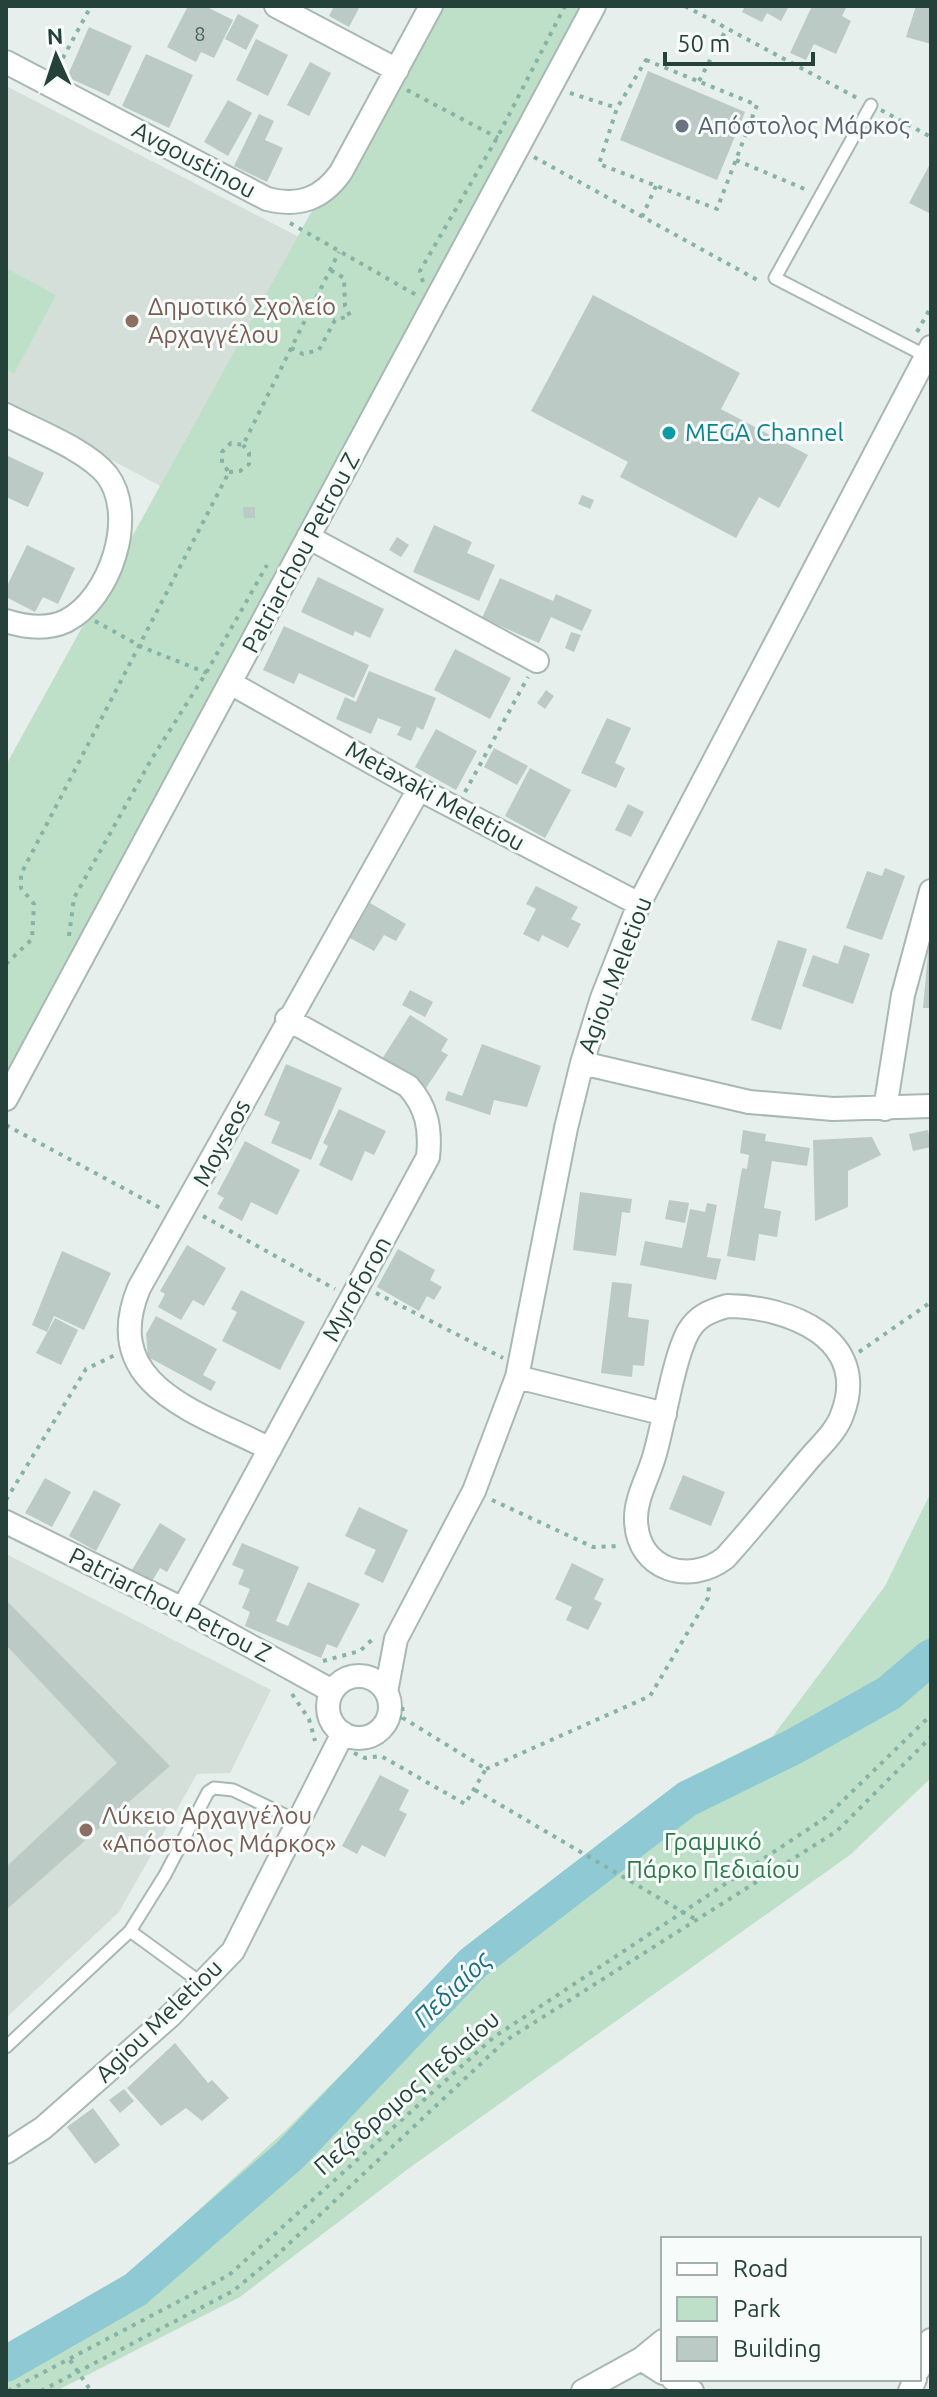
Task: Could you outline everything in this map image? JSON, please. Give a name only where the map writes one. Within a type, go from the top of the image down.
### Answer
[{"type":"street","points":[[276,6],[394,76]]},
{"type":"street","name":"Avgoustinou","points":[[6,62],[267,199],[295,202],[312,199],[333,184],[431,6]]},
{"type":"street","name":"Patriarchou Petrou Z","points":[[6,1099],[232,684],[422,304],[519,148],[594,6]]},
{"type":"street","name":"Agiou Meletiou","points":[[387,1683],[396,1639],[474,1491],[519,1370],[566,1128],[582,1063],[602,998],[639,904],[928,351]]},
{"type":"street","points":[[6,415],[100,467],[116,490],[121,517],[119,543],[97,592],[79,613],[46,626],[6,621]]},
{"type":"street","points":[[308,537],[537,661]]},
{"type":"street","name":"Metaxaki Meletiou","points":[[232,684],[419,789],[639,904]]},
{"type":"street","name":"Moyseos","points":[[131,1347],[134,1302],[287,1019],[419,789]]},
{"type":"street","points":[[885,1109],[903,995],[931,891]]},
{"type":"street","name":"Myroforon","points":[[183,1609],[428,1157],[429,1125],[419,1098],[408,1086],[287,1019]]},
{"type":"street","points":[[582,1063],[749,1102],[885,1109],[931,1106]]},
{"type":"street","points":[[727,1306],[756,1309],[813,1326],[828,1338],[844,1363],[846,1399],[835,1427],[746,1535],[711,1568],[687,1573],[672,1571],[653,1560],[641,1544],[636,1513],[687,1334],[709,1311],[727,1306]]},
{"type":"street","points":[[131,1347],[142,1374],[152,1385],[270,1449]]},
{"type":"street","points":[[519,1370],[665,1414]]},
{"type":"street","name":"Patriarchou Petrou Z","points":[[6,1522],[183,1609],[332,1691]]},
{"type":"street","name":"Agiou Meletiou","points":[[355,1676],[396,1639]]},
{"type":"street","points":[[355,1676],[387,1683],[396,1716],[374,1733],[332,1740],[329,1714],[332,1691],[342,1681],[355,1676]]},
{"type":"street","name":"Agiou Meletiou","points":[[6,2152],[51,2121],[170,2016],[233,1951],[297,1821],[332,1740]]},
{"type":"street","points":[[921,2364],[931,2340]]},
{"type":"street","points":[[583,2391],[641,2359],[661,2343]]},
{"type":"street","points":[[641,2359],[661,2372]]},
{"type":"lane","points":[[871,105],[775,278],[928,351]]},
{"type":"lane","points":[[6,2047],[130,1931],[165,1875],[208,1792],[214,1788],[233,1790],[297,1821]]},
{"type":"lane","points":[[130,1931],[200,1982]]},
{"type":"path","points":[[49,84],[91,6]]},
{"type":"path","points":[[267,199],[278,216],[422,304],[425,291],[420,271],[497,138],[565,6]]},
{"type":"path","points":[[685,6],[931,137]]},
{"type":"path","points":[[699,81],[727,28]]},
{"type":"path","points":[[646,60],[757,105],[717,209],[599,164],[617,108],[646,60]]},
{"type":"path","points":[[394,76],[497,138],[773,288]]},
{"type":"path","points":[[552,86],[617,108]]},
{"type":"path","points":[[736,160],[820,196]]},
{"type":"path","points":[[642,217],[656,186]]},
{"type":"path","points":[[243,445],[339,252]]},
{"type":"path","points":[[291,348],[303,354],[319,350],[335,320],[350,316],[345,306],[344,278],[330,270]]},
{"type":"path","points":[[231,443],[243,445],[249,453],[249,464],[240,471],[229,472],[222,463],[222,452],[231,443]]},
{"type":"path","points":[[6,964],[32,939],[34,904],[21,888],[21,874],[142,647],[229,472]]},
{"type":"path","points":[[63,947],[70,933],[74,898],[151,760],[206,673],[268,563]]},
{"type":"path","points":[[79,613],[142,647],[232,684]]},
{"type":"path","points":[[456,808],[537,661]]},
{"type":"path","points":[[6,1125],[184,1213],[501,1358],[519,1370]]},
{"type":"path","points":[[844,1363],[931,1302]]},
{"type":"path","points":[[6,1500],[86,1369],[131,1347]]},
{"type":"path","points":[[474,1491],[593,1547],[641,1544]]},
{"type":"path","points":[[300,1702],[332,1740],[365,1758],[381,1756],[465,1804],[486,1769],[650,1696],[708,1598],[711,1568]]},
{"type":"path","points":[[387,1683],[402,1697],[396,1716],[486,1769]]},
{"type":"path","name":"Πεζόδρομος Πεδιαίου","points":[[8,2391],[229,2275],[494,2037],[825,1818],[931,1715]]},
{"type":"path","points":[[41,2391],[233,2291],[277,2255],[505,2041],[837,1831],[931,1737]]},
{"type":"path","points":[[475,1790],[695,1919]]},
{"type":"path","points":[[70,2359],[91,2391]]},
{"type":"shaded area","name":"Δημοτικό Σχολείο Αρχαγγέλου","points":[[6,86],[303,239],[166,489],[6,404]]},
{"type":"shaded area","name":"Λύκειο Αρχαγγέλου «Απόστολος Μάρκος»","points":[[6,1554],[271,1690],[230,1773],[197,1774],[119,1912],[6,2018]]},
{"type":"green space","points":[[425,6],[602,6],[6,1078],[6,765]]},
{"type":"green space","points":[[6,268],[56,295],[14,374],[6,370]]},
{"type":"green space","name":"Γραμμικό Πάρκο Πεδιαίου","points":[[931,1492],[931,1778],[850,1855],[412,2166],[240,2297],[56,2391],[6,2391],[6,2345],[133,2270],[287,2129],[475,1939],[680,1782],[773,1736],[885,1586]]},
{"type":"building","points":[[188,6],[205,6],[233,20],[214,58],[201,52],[196,62],[167,47]]},
{"type":"building","points":[[334,6],[360,6],[349,27],[329,16]]},
{"type":"building","points":[[745,6],[789,6],[781,21],[767,13],[762,22],[742,12]]},
{"type":"building","points":[[812,6],[847,6],[842,16],[851,21],[836,54],[814,44],[806,60],[790,53]]},
{"type":"building","points":[[916,6],[931,6],[931,44],[906,37]]},
{"type":"building","points":[[238,14],[259,25],[246,50],[225,39]]},
{"type":"building","points":[[89,27],[132,46],[109,96],[67,77]]},
{"type":"building","points":[[256,39],[288,55],[268,96],[236,80]]},
{"type":"building","points":[[146,54],[193,75],[169,128],[122,106]]},
{"type":"building","points":[[310,62],[331,73],[309,116],[287,105]]},
{"type":"building","name":"Απόστολος Μάρκος","points":[[648,71],[745,112],[717,180],[620,140]]},
{"type":"building","points":[[228,100],[252,113],[228,156],[204,142]]},
{"type":"building","points":[[259,114],[274,121],[265,140],[283,148],[267,182],[234,166]]},
{"type":"building","points":[[931,162],[931,214],[909,203]]},
{"type":"building","name":"MEGA Channel","points":[[593,295],[740,373],[721,409],[808,455],[779,508],[759,497],[736,538],[620,477],[628,462],[531,411]]},
{"type":"building","points":[[6,455],[44,473],[28,507],[6,497]]},
{"type":"building","points":[[582,495],[594,500],[590,509],[578,504]]},
{"type":"building","points":[[243,507],[255,507],[255,518],[244,518]]},
{"type":"building","points":[[434,525],[472,542],[467,553],[495,565],[479,601],[413,572]]},
{"type":"building","points":[[397,537],[409,545],[401,557],[389,550]]},
{"type":"building","points":[[27,545],[75,568],[58,604],[43,597],[35,612],[6,597],[6,588]]},
{"type":"building","points":[[318,577],[384,609],[370,638],[355,631],[353,636],[301,612]]},
{"type":"building","points":[[500,578],[553,601],[556,594],[592,610],[582,631],[551,617],[539,643],[482,618]]},
{"type":"building","points":[[284,626],[369,665],[354,698],[299,673],[294,684],[263,670]]},
{"type":"building","points":[[571,632],[581,635],[574,652],[565,648]]},
{"type":"building","points":[[455,649],[511,678],[490,719],[434,690]]},
{"type":"building","points":[[369,671],[436,698],[423,730],[417,727],[411,741],[397,735],[401,727],[378,718],[371,734],[336,719],[345,697],[356,702]]},
{"type":"building","points":[[546,690],[554,696],[545,709],[537,703]]},
{"type":"building","points":[[607,718],[631,728],[615,763],[625,768],[616,788],[581,773]]},
{"type":"building","points":[[436,729],[477,751],[456,790],[415,767]]},
{"type":"building","points":[[494,748],[528,766],[517,785],[484,767]]},
{"type":"building","points":[[530,768],[571,790],[545,838],[505,816]]},
{"type":"building","points":[[628,804],[644,812],[631,837],[615,830]]},
{"type":"building","points":[[885,868],[905,876],[882,940],[846,928],[867,871],[882,876]]},
{"type":"building","points":[[536,886],[578,907],[571,919],[581,924],[568,948],[542,935],[539,942],[523,934],[536,909],[526,904]]},
{"type":"building","points":[[370,903],[406,924],[396,941],[384,935],[374,951],[350,938]]},
{"type":"building","points":[[778,940],[807,949],[781,1030],[751,1020]]},
{"type":"building","points":[[929,942],[931,1008],[923,1008]]},
{"type":"building","points":[[844,945],[870,954],[853,1004],[802,986],[813,955],[838,964]]},
{"type":"building","points":[[410,990],[433,1002],[425,1017],[402,1005]]},
{"type":"building","points":[[410,1015],[448,1039],[441,1051],[448,1055],[426,1088],[382,1059]]},
{"type":"building","points":[[482,1044],[541,1066],[527,1107],[494,1100],[490,1115],[445,1100],[448,1091],[462,1096]]},
{"type":"building","points":[[286,1064],[342,1088],[311,1160],[271,1143],[280,1122],[264,1115]]},
{"type":"building","points":[[339,1109],[386,1131],[374,1155],[365,1151],[352,1181],[319,1165],[328,1146],[323,1143]]},
{"type":"building","points":[[743,1130],[766,1134],[765,1141],[810,1148],[807,1166],[772,1161],[764,1208],[781,1211],[777,1237],[759,1234],[755,1261],[727,1256],[742,1168],[747,1169],[749,1155],[740,1153]]},
{"type":"building","points":[[928,1130],[931,1147],[913,1151],[909,1134]]},
{"type":"building","points":[[872,1137],[881,1155],[848,1171],[848,1207],[815,1221],[813,1140]]},
{"type":"building","points":[[245,1141],[300,1170],[277,1215],[251,1202],[242,1221],[218,1208],[224,1198],[217,1194]]},
{"type":"building","points":[[580,1192],[632,1199],[630,1213],[622,1212],[616,1256],[573,1250]]},
{"type":"building","points":[[669,1200],[689,1203],[685,1223],[665,1219]]},
{"type":"building","points":[[707,1203],[717,1205],[707,1257],[721,1259],[716,1280],[640,1265],[645,1241],[682,1248],[690,1209],[705,1212]]},
{"type":"building","points":[[187,1245],[226,1268],[204,1306],[193,1300],[181,1320],[158,1307],[165,1294],[160,1291]]},
{"type":"building","points":[[398,1249],[435,1270],[430,1280],[442,1287],[434,1300],[427,1296],[419,1311],[377,1287]]},
{"type":"building","points":[[62,1251],[111,1273],[84,1330],[54,1316],[47,1332],[32,1325]]},
{"type":"building","points":[[612,1282],[632,1284],[628,1317],[649,1320],[644,1366],[633,1365],[632,1377],[601,1373]]},
{"type":"building","points":[[241,1290],[305,1322],[280,1370],[222,1341],[237,1312],[231,1309]]},
{"type":"building","points":[[156,1316],[217,1349],[203,1375],[216,1382],[211,1391],[148,1357],[146,1334]]},
{"type":"building","points":[[55,1318],[78,1330],[61,1365],[36,1353]]},
{"type":"building","points":[[683,1475],[725,1492],[711,1526],[669,1509]]},
{"type":"building","points":[[45,1478],[71,1492],[52,1527],[25,1513]]},
{"type":"building","points":[[94,1490],[121,1504],[96,1551],[69,1536]]},
{"type":"building","points":[[359,1507],[408,1530],[383,1583],[364,1574],[376,1550],[345,1536]]},
{"type":"building","points":[[160,1523],[186,1539],[167,1572],[160,1568],[152,1581],[132,1570]]},
{"type":"building","points":[[242,1543],[299,1567],[276,1621],[288,1626],[308,1582],[360,1604],[337,1648],[327,1644],[321,1658],[245,1626],[250,1612],[242,1608],[250,1589],[238,1584],[244,1570],[232,1565]]},
{"type":"building","points":[[572,1563],[604,1579],[594,1599],[602,1603],[588,1630],[566,1620],[572,1607],[555,1599]]},
{"type":"building","points":[[6,1600],[170,1766],[6,1910],[6,1867],[117,1763],[6,1645]]},
{"type":"building","points":[[380,1775],[409,1790],[399,1810],[407,1814],[385,1857],[362,1845],[357,1854],[342,1846]]},
{"type":"building","points":[[175,2043],[208,2083],[212,2080],[229,2098],[202,2121],[186,2108],[161,2126],[127,2088]]},
{"type":"building","points":[[124,2089],[134,2101],[120,2113],[109,2100]]},
{"type":"building","points":[[93,2108],[120,2145],[95,2164],[67,2127]]},
{"type":"waterway","name":"Πεδιαίος","points":[[6,2364],[135,2290],[290,2155],[473,1963],[687,1799],[793,1747],[889,1693],[931,1657]]},
{"type":"place","name":"Απόστολος Μάρκος","points":[[682,126]]},
{"type":"place","name":"Δημοτικό Σχολείο Αρχαγγέλου","points":[[132,321]]},
{"type":"place","name":"MEGA Channel","points":[[669,433]]},
{"type":"place","name":"Λύκειο Αρχαγγέλου «Απόστολος Μάρκος»","points":[[86,1830]]}]
